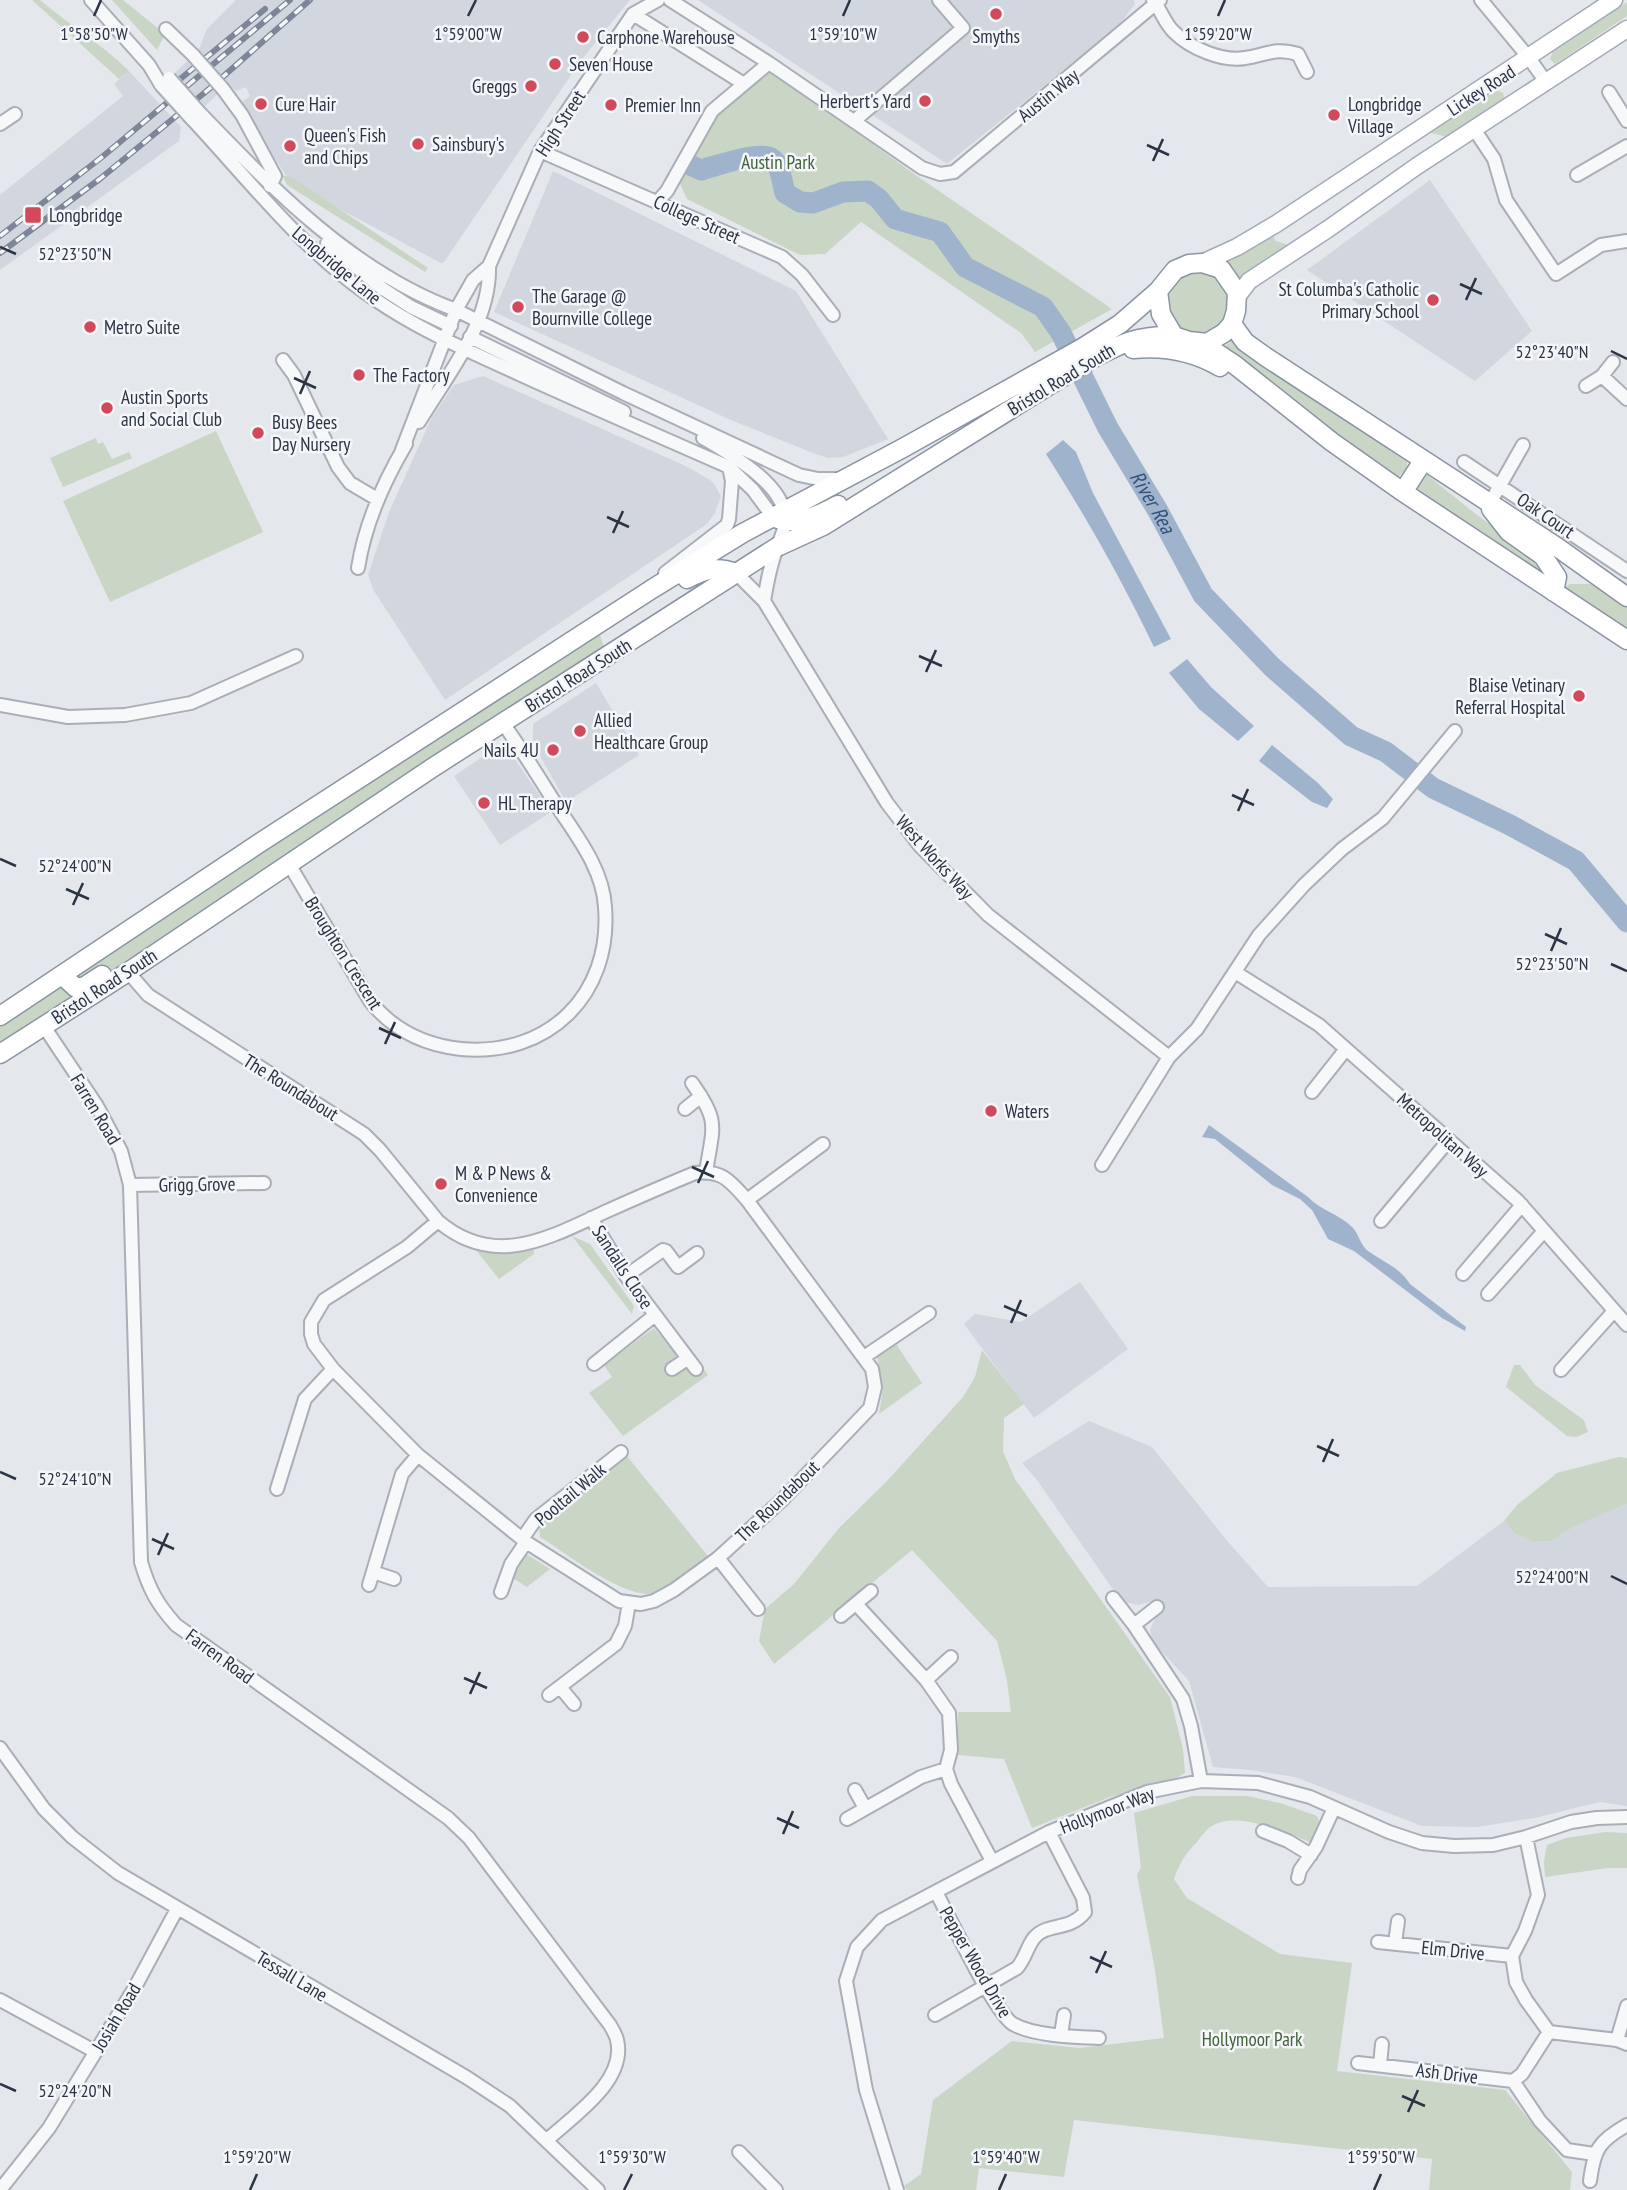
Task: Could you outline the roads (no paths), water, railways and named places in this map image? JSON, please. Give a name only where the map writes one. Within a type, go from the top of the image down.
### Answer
[{"type":"highway","points":[[1202,343],[1224,333],[1232,324],[1237,297],[1231,281],[1221,269],[1202,263],[1189,264],[1175,270],[1158,291],[1161,314],[1174,336],[1202,343],[1235,365],[1332,442],[1403,492],[1551,584],[1627,640]]},
{"type":"highway","name":"Bristol Road South","points":[[1090,354],[1158,291]]},
{"type":"highway","points":[[1232,324],[1245,342],[1595,573],[1627,597]]},
{"type":"highway","name":"Bristol Road South","points":[[0,1016],[652,589],[845,480],[1090,354],[1128,340],[1174,336]]},
{"type":"highway","points":[[1090,354],[1166,348],[1192,354],[1275,397]]},
{"type":"highway","name":"Bristol Road South","points":[[0,1054],[128,972],[502,722],[777,547],[823,526],[924,464],[1047,376]]},
{"type":"highway","points":[[1403,492],[1423,461]]},
{"type":"highway","points":[[781,516],[819,515],[900,471],[924,464]]},
{"type":"highway","points":[[1486,501],[1509,532],[1543,556],[1551,584]]},
{"type":"highway","points":[[629,603],[649,601],[702,570],[721,567],[736,573]]},
{"type":"highway","points":[[1551,584],[1595,573]]},
{"type":"highway","points":[[593,626],[603,629],[610,639],[612,653]]},
{"type":"highway","points":[[62,975],[76,988],[85,986],[113,969],[128,972]]},
{"type":"main road","name":"Lickey Road","points":[[1202,263],[1237,247],[1276,224],[1614,0]]},
{"type":"main road","name":"Lickey Road","points":[[1237,297],[1249,281],[1627,29]]},
{"type":"street","name":"Longbridge Lane","points":[[92,0],[195,115],[262,197],[340,273],[405,319],[445,340],[467,343],[729,467],[781,516]]},
{"type":"street","name":"High Street","points":[[402,450],[456,310],[473,281],[489,266],[540,151],[633,14],[658,0]]},
{"type":"street","points":[[670,0],[854,121],[963,28],[939,0]]},
{"type":"street","points":[[1481,0],[1546,82]]},
{"type":"street","points":[[1156,1],[1173,31],[1190,44],[1214,55],[1242,59],[1282,49],[1298,54],[1307,72]]},
{"type":"street","name":"Austin Way","points":[[854,121],[922,167],[940,174],[954,172],[1156,1]]},
{"type":"street","points":[[633,14],[744,84]]},
{"type":"street","points":[[166,29],[223,89],[246,121],[275,176],[270,186]]},
{"type":"street","points":[[658,201],[667,191],[712,111],[769,63]]},
{"type":"street","points":[[1609,92],[1623,105],[1627,121]]},
{"type":"street","points":[[0,124],[15,114]]},
{"type":"street","name":"Longbridge Lane","points":[[195,115],[270,186],[304,224],[383,289],[411,307],[451,326]]},
{"type":"street","points":[[1474,129],[1494,159],[1506,200],[1556,274],[1601,245],[1627,241]]},
{"type":"street","points":[[1577,175],[1626,150]]},
{"type":"street","name":"College Street","points":[[540,151],[782,257],[802,275],[833,315]]},
{"type":"street","name":"Longbridge Lane","points":[[282,198],[393,280],[429,300],[456,310],[623,393],[799,475],[845,480]]},
{"type":"street","name":"High Street","points":[[402,450],[467,343],[489,284],[489,266]]},
{"type":"street","points":[[456,310],[467,343]]},
{"type":"street","points":[[451,326],[467,343]]},
{"type":"street","points":[[283,360],[294,375],[338,467],[349,483],[377,499]]},
{"type":"street","points":[[1586,386],[1602,376],[1613,362]]},
{"type":"street","points":[[1602,376],[1627,399]]},
{"type":"street","name":"Longbridge Lane","points":[[623,393],[739,458],[769,485],[781,516]]},
{"type":"street","points":[[1486,501],[1500,485],[1523,445]]},
{"type":"street","points":[[358,568],[366,528],[377,499],[402,450]]},
{"type":"street","name":"Oak Court","points":[[1464,462],[1627,571]]},
{"type":"street","points":[[652,589],[663,574],[726,525],[731,494],[729,467]]},
{"type":"street","points":[[764,601],[767,578],[783,534],[781,516]]},
{"type":"street","name":"West Works Way","points":[[736,573],[764,601],[887,803],[920,846],[988,915],[1169,1057]]},
{"type":"street","points":[[0,705],[68,717],[125,715],[191,703],[296,656]]},
{"type":"street","name":"Broughton Crescent","points":[[289,864],[370,1001],[386,1018],[413,1036],[427,1043],[446,1047],[491,1050],[530,1040],[563,1020],[586,992],[599,963],[605,923],[601,886],[588,854],[502,722]]},
{"type":"street","points":[[1102,1165],[1169,1057],[1197,1029],[1259,935],[1304,885],[1342,849],[1383,818],[1455,732]]},
{"type":"street","name":"The Roundabout","points":[[128,972],[152,998],[364,1134],[438,1222],[448,1230],[479,1244],[506,1246],[535,1243],[695,1172],[717,1173],[730,1181],[747,1200],[864,1357],[874,1377],[875,1387],[870,1408],[783,1499],[718,1558],[654,1601],[629,1604]]},
{"type":"street","name":"Metropolitan Way","points":[[1235,972],[1319,1025],[1522,1205],[1627,1325]]},
{"type":"street","name":"Farren Road","points":[[43,1025],[97,1106],[121,1151],[130,1185],[141,1562],[149,1589],[177,1625],[448,1818],[469,1838],[602,2014],[618,2041],[613,2074],[601,2091],[547,2140]]},
{"type":"street","points":[[1311,1092],[1346,1049]]},
{"type":"street","points":[[692,1083],[710,1108],[713,1120],[706,1171]]},
{"type":"street","points":[[685,1109],[701,1096]]},
{"type":"street","points":[[1381,1221],[1449,1140]]},
{"type":"street","points":[[747,1200],[824,1144]]},
{"type":"street","name":"Grigg Grove","points":[[130,1185],[264,1182]]},
{"type":"street","points":[[1463,1274],[1522,1205]]},
{"type":"street","name":"Sandalls Close","points":[[591,1218],[626,1276],[691,1364],[672,1369]]},
{"type":"street","points":[[438,1222],[407,1247],[324,1300],[312,1322],[311,1334],[314,1344],[333,1369],[418,1455],[524,1541],[608,1594],[629,1604],[625,1626],[616,1644],[550,1695]]},
{"type":"street","points":[[1488,1294],[1544,1231]]},
{"type":"street","points":[[626,1276],[663,1250],[678,1267],[697,1253]]},
{"type":"street","points":[[1560,1370],[1614,1311]]},
{"type":"street","points":[[864,1357],[929,1313]]},
{"type":"street","name":"Sandalls Close","points":[[594,1364],[654,1315]]},
{"type":"street","points":[[276,1489],[305,1399],[333,1369]]},
{"type":"street","name":"Pooltail Walk","points":[[524,1541],[537,1519],[621,1452]]},
{"type":"street","points":[[394,1579],[371,1578],[402,1474],[418,1455]]},
{"type":"street","points":[[518,1586],[503,1587],[511,1564],[524,1541]]},
{"type":"street","points":[[718,1558],[758,1609]]},
{"type":"street","points":[[841,1616],[858,1605],[871,1591]]},
{"type":"street","points":[[1113,1598],[1183,1699],[1201,1781]]},
{"type":"street","points":[[858,1605],[926,1680],[949,1713],[951,1750],[946,1769],[951,1784],[992,1861]]},
{"type":"street","points":[[1134,1625],[1157,1607]]},
{"type":"street","points":[[926,1680],[951,1657]]},
{"type":"street","points":[[560,1687],[574,1704]]},
{"type":"street","name":"Tessall Lane","points":[[0,1748],[44,1809],[72,1837],[118,1873],[466,2077],[510,2106],[598,2190]]},
{"type":"street","points":[[847,1819],[921,1777],[946,1769]]},
{"type":"street","name":"Hollymoor Way","points":[[897,2190],[866,2090],[846,1981],[857,1947],[882,1920],[992,1861],[1049,1832],[1147,1793],[1201,1781],[1274,1786],[1301,1794],[1389,1832],[1422,1843],[1454,1846],[1493,1845],[1526,1838],[1571,1822],[1627,1817]]},
{"type":"street","points":[[855,1790],[865,1808]]},
{"type":"street","points":[[1298,1878],[1334,1808]]},
{"type":"street","points":[[1262,1831],[1288,1841],[1311,1855]]},
{"type":"street","points":[[935,2015],[1017,1968],[1034,1938],[1046,1929],[1077,1922],[1085,1912],[1083,1898],[1049,1832]]},
{"type":"street","points":[[1526,1838],[1538,1895],[1525,1931],[1512,1956],[1516,1982],[1526,2000],[1549,2032],[1622,2042],[1627,2006]]},
{"type":"street","name":"Pepper Wood Drive","points":[[936,1892],[986,1986],[1010,2022],[1019,2027],[1061,2035],[1100,2038]]},
{"type":"street","name":"Josiah Road","points":[[0,2190],[49,2128],[139,1981],[177,1909]]},
{"type":"street","name":"Elm Drive","points":[[1395,1943],[1398,1922]]},
{"type":"street","name":"Elm Drive","points":[[1378,1942],[1512,1956]]},
{"type":"street","points":[[0,2000],[96,2052]]},
{"type":"street","points":[[1061,2035],[1064,2015]]},
{"type":"street","points":[[1549,2032],[1522,2074],[1513,2081],[1540,2121],[1567,2150],[1594,2154]]},
{"type":"street","points":[[1380,2065],[1382,2044]]},
{"type":"street","name":"Ash Drive","points":[[1358,2063],[1513,2081]]},
{"type":"street","points":[[1590,2181],[1594,2154],[1608,2136],[1627,2125]]},
{"type":"street","points":[[739,2152],[776,2190]]},
{"type":"water","points":[[1063,440],[1076,452],[1093,493],[1171,639],[1154,647],[1103,549],[1046,454]]},
{"type":"water","points":[[1187,659],[1211,687],[1254,726],[1238,741],[1199,709],[1169,673]]},
{"type":"water","points":[[1272,745],[1333,799],[1327,808],[1312,802],[1259,761]]},
{"type":"water","points":[[1209,1125],[1319,1206],[1348,1223],[1366,1249],[1397,1269],[1410,1284],[1466,1327],[1465,1331],[1442,1318],[1354,1251],[1328,1239],[1312,1210],[1300,1199],[1272,1185],[1215,1139],[1202,1137]]},
{"type":"waterway","name":"River Rea","points":[[690,165],[701,170],[756,156],[771,158],[779,169],[785,193],[800,202],[813,203],[843,192],[868,191],[879,199],[895,219],[940,232],[965,267],[1043,307],[1061,333],[1108,428],[1158,511],[1203,595],[1272,667],[1351,736],[1386,752],[1433,788],[1576,861],[1627,922]]},
{"type":"railway","points":[[0,236],[102,157],[290,0]]},
{"type":"railway","points":[[0,253],[101,178],[209,89],[310,0]]},
{"type":"railway","points":[[173,85],[265,9]]},
{"type":"place","name":"Smyths","points":[[996,14]]},
{"type":"place","name":"Carphone Warehouse","points":[[583,37]]},
{"type":"place","name":"Seven House","points":[[555,64]]},
{"type":"place","name":"Greggs","points":[[531,86]]},
{"type":"place","name":"Herbert's Yard","points":[[925,101]]},
{"type":"place","name":"Cure Hair","points":[[261,104]]},
{"type":"place","name":"Premier Inn","points":[[611,105]]},
{"type":"place","name":"Longbridge Village","points":[[1334,115]]},
{"type":"place","name":"Sainsbury's","points":[[418,144]]},
{"type":"place","name":"Queen's Fish and Chips","points":[[290,146]]},
{"type":"place","name":"Longbridge","points":[[33,215]]},
{"type":"place","name":"St Columba's Catholic Primary School","points":[[1433,300]]},
{"type":"place","name":"The Garage @ Bournville College","points":[[518,307]]},
{"type":"place","name":"Metro Suite","points":[[90,327]]},
{"type":"place","name":"The Factory","points":[[359,375]]},
{"type":"place","name":"Austin Sports and Social Club","points":[[107,408]]},
{"type":"place","name":"Busy Bees Day Nursery","points":[[258,433]]},
{"type":"place","name":"Blaise Vetinary Referral Hospital","points":[[1579,696]]},
{"type":"place","name":"Allied Healthcare Group","points":[[580,731]]},
{"type":"place","name":"Nails 4U","points":[[553,750]]},
{"type":"place","name":"HL Therapy","points":[[484,803]]},
{"type":"place","name":"Waters","points":[[991,1111]]},
{"type":"place","name":"M & P News & Convenience","points":[[441,1184]]},
{"type":"park label","name":"Austin Park","points":[[778,162]]},
{"type":"park label","name":"Hollymoor Park","points":[[1252,2039]]}]
